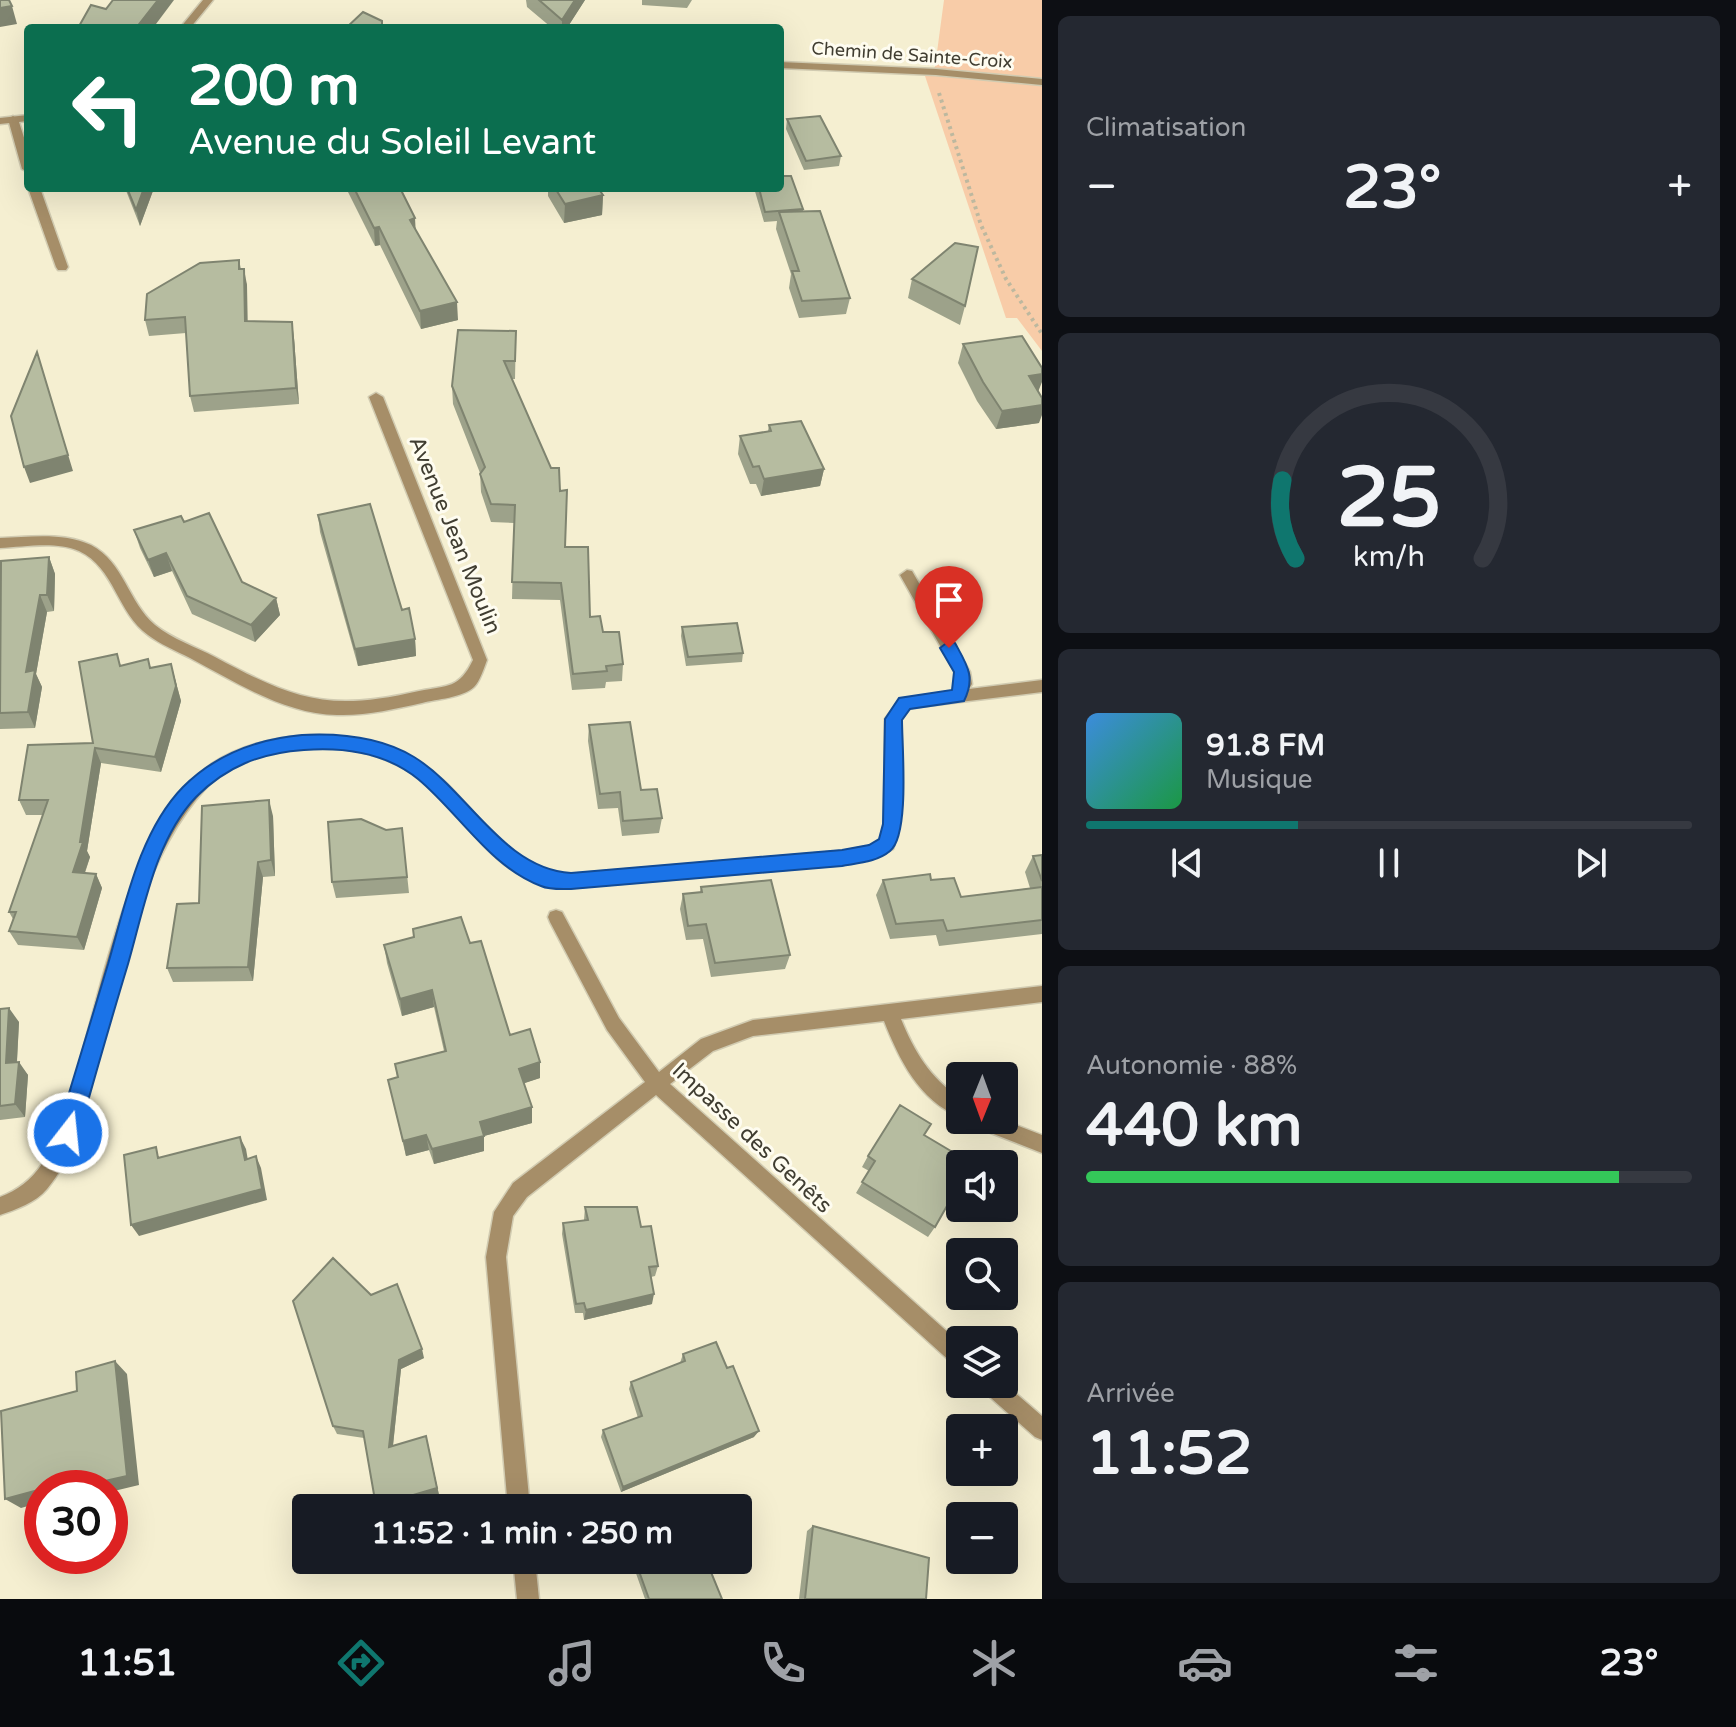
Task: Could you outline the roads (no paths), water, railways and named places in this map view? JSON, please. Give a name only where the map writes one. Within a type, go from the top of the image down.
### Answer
[{"type":"street","points":[[188,24],[208,0]]},
{"type":"street","name":"Chemin de Sainte-Croix","points":[[784,65],[936,72],[1042,82]]},
{"type":"street","points":[[6,120],[24,160]]},
{"type":"street","points":[[35,192],[62,267]]},
{"type":"street","name":"Avenue Jean Moulin","points":[[0,543],[56,542],[88,547],[111,569],[137,616],[154,632],[282,696],[314,707],[359,707],[457,689],[469,683],[480,660],[376,397]]},
{"type":"street","points":[[907,575],[962,672],[964,684],[958,696]]},
{"type":"street","points":[[0,1206],[18,1200],[40,1183],[68,1133],[145,873],[171,816],[189,793],[213,771],[240,756],[275,745],[326,741],[366,746],[405,760],[529,873],[545,880],[571,881],[842,858],[873,852],[887,844],[892,824],[893,719],[905,703],[1042,686]]},
{"type":"street","name":"Impasse des Genêts","points":[[556,917],[621,1037],[657,1084],[946,1344]]},
{"type":"street","points":[[518,1494],[496,1257],[504,1212],[520,1190],[707,1045],[753,1028],[1042,994]]},
{"type":"street","points":[[889,1012],[908,1059],[921,1078],[946,1097]]},
{"type":"street","points":[[1007,1134],[1042,1144]]},
{"type":"street","points":[[1006,1398],[1042,1430]]},
{"type":"street","points":[[525,1574],[528,1599]]}]
